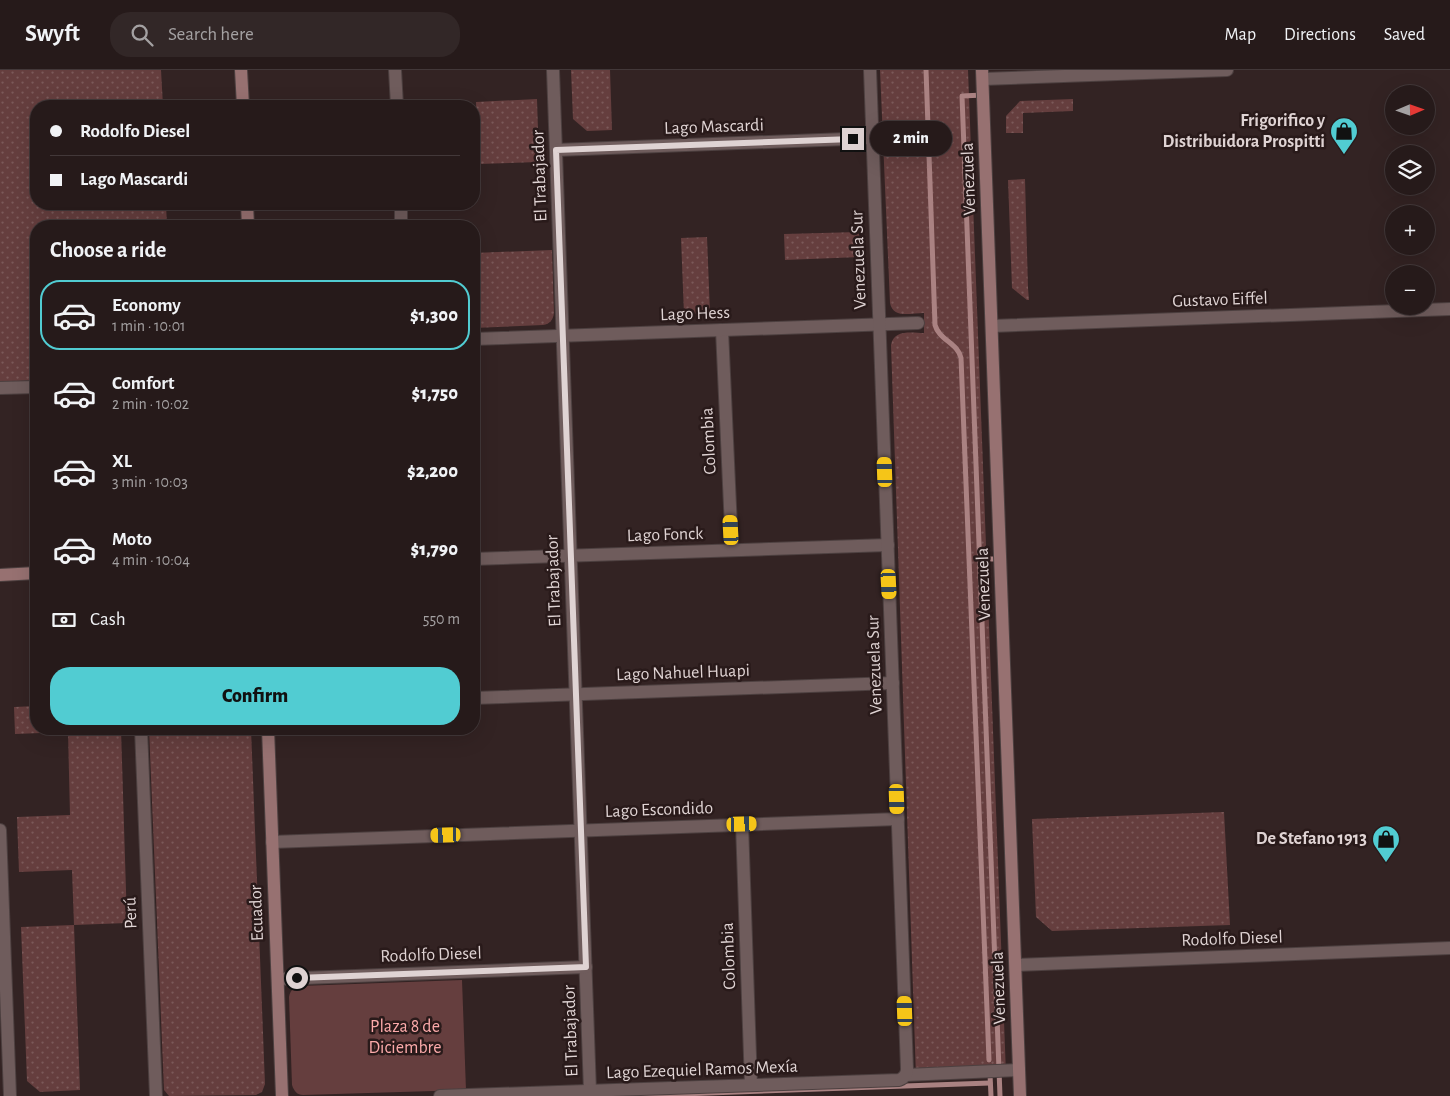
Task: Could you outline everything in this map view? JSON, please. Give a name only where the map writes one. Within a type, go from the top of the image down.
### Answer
[{"type":"street","points":[[241,70],[243,100]]},
{"type":"street","points":[[395,70],[397,100]]},
{"type":"street","name":"El Trabajador","points":[[553,70],[590,1091]]},
{"type":"street","name":"Venezuela Sur","points":[[870,70],[907,1069],[905,1076]]},
{"type":"street","points":[[982,74],[1227,70]]},
{"type":"street","name":"Venezuela","points":[[982,74],[1020,1096]]},
{"type":"street","name":"Lago Mascardi","points":[[556,150],[872,138]]},
{"type":"street","name":"Gustavo Eiffel","points":[[992,326],[1450,309]]},
{"type":"street","name":"Lago Hess","points":[[480,339],[918,323]]},
{"type":"street","name":"Colombia","points":[[722,330],[732,550]]},
{"type":"street","points":[[0,388],[30,387]]},
{"type":"street","name":"Lago Fonck","points":[[480,559],[888,545]]},
{"type":"street","points":[[0,575],[30,573]]},
{"type":"street","name":"Lago Nahuel Huapi","points":[[480,698],[893,683]]},
{"type":"street","name":"Perú","points":[[141,735],[156,1096]]},
{"type":"street","name":"Ecuador","points":[[268,735],[282,1096]]},
{"type":"street","name":"Lago Escondido","points":[[272,842],[898,819]]},
{"type":"street","name":"Colombia","points":[[742,824],[751,1086]]},
{"type":"street","points":[[0,830],[10,1096]]},
{"type":"street","name":"Rodolfo Diesel","points":[[1016,964],[1450,948]]},
{"type":"street","name":"Rodolfo Diesel","points":[[278,979],[586,967]]},
{"type":"street","name":"Lago Ezequiel Ramos Mexía","points":[[440,1096],[898,1080],[905,1076],[1020,1070]]},
{"type":"green space","points":[[0,70],[161,70],[163,100],[30,100],[30,210],[166,210],[167,220],[30,220],[30,380],[0,382]]},
{"type":"green space","points":[[571,70],[610,70],[612,130],[587,131],[573,119]]},
{"type":"green space","points":[[880,70],[968,70],[1006,1074],[916,1077],[891,345],[896,336],[900,334],[924,333],[924,313],[899,313],[892,308],[890,303]]},
{"type":"green space","points":[[537,99],[539,162],[480,164],[480,102]]},
{"type":"green space","points":[[1073,99],[1073,111],[1023,113],[1023,133],[1006,133],[1006,116],[1020,101]]},
{"type":"green space","points":[[1025,179],[1029,300],[1012,288],[1008,180]]},
{"type":"green space","points":[[859,232],[860,257],[785,260],[784,234]]},
{"type":"green space","points":[[707,237],[710,313],[684,314],[681,238]]},
{"type":"green space","points":[[552,250],[554,313],[553,318],[548,324],[480,328],[480,253]]},
{"type":"green space","points":[[30,706],[30,733],[15,734],[14,707]]},
{"type":"green space","points":[[68,735],[121,735],[127,923],[74,925],[72,870],[19,872],[17,817],[70,815]]},
{"type":"green space","points":[[149,735],[251,735],[265,1084],[262,1092],[256,1095],[169,1096],[164,1090]]},
{"type":"green space","points":[[1224,812],[1230,925],[1052,931],[1036,917],[1032,819]]},
{"type":"green space","points":[[74,925],[80,1090],[40,1092],[27,1081],[21,927]]},
{"type":"green space","name":"Plaza 8 de Diciembre","points":[[462,980],[466,1090],[303,1095],[295,1091],[292,1085],[289,997],[294,988],[300,986]]},
{"type":"waterway","points":[[926,70],[935,325],[940,334],[956,349],[961,358],[989,1060]]},
{"type":"waterway","points":[[983,95],[962,96],[1000,1096]]},
{"type":"waterway","points":[[980,559],[1000,559]]},
{"type":"waterway","points":[[990,1074],[991,1096]]},
{"type":"waterway","points":[[625,1096],[990,1083]]},
{"type":"place","name":"Frigorifico y Distribuidora Prospitti","points":[[1344,155]]},
{"type":"place","name":"De Stefano 1913","points":[[1386,863]]},
{"type":"route","points":[[297,978],[586,967],[556,150],[853,139]]}]
